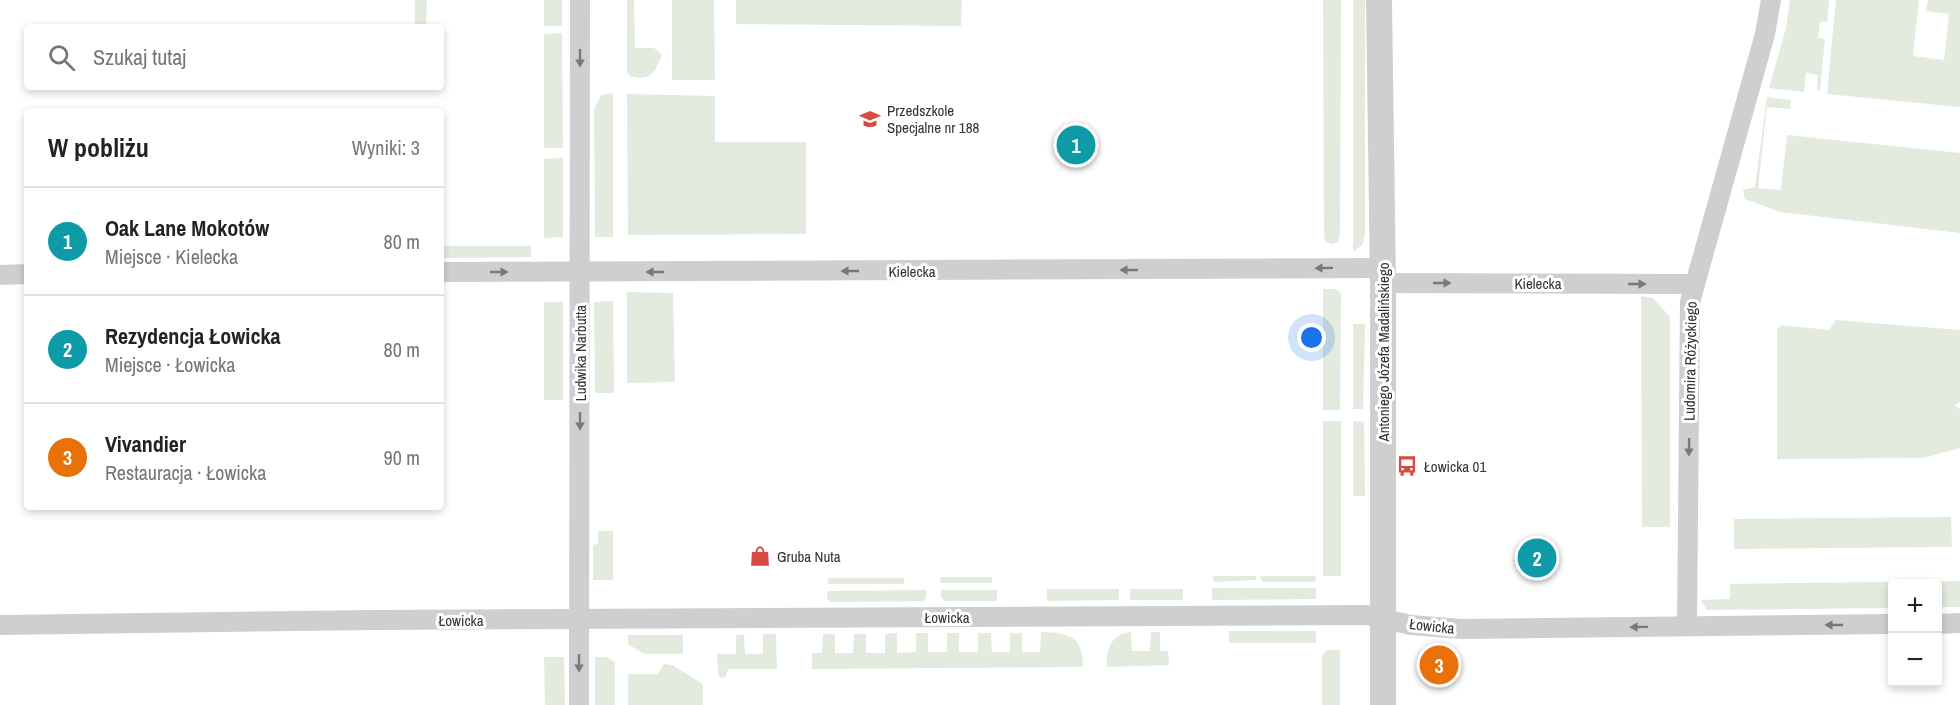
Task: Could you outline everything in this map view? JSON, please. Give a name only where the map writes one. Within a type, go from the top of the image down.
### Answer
[{"type":"street","name":"Ludwika Narbutta","points":[[579,705],[580,0]]},
{"type":"street","name":"Antoniego Józefa Madalińskiego","points":[[1379,0],[1383,275],[1383,705]]},
{"type":"street","name":"Ludomira Różyckiego","points":[[1687,626],[1690,302],[1693,284],[1765,34],[1772,0]]},
{"type":"street","name":"Kielecka","points":[[444,273],[1383,275],[1693,284]]},
{"type":"street","points":[[0,274],[24,274]]},
{"type":"street","name":"Łowicka","points":[[0,625],[1333,615],[1367,615],[1411,625],[1461,628],[1888,624]]},
{"type":"street","points":[[1942,624],[1960,623]]},
{"type":"shaded area","points":[[415,0],[427,0],[426,24],[415,24]]},
{"type":"shaded area","points":[[544,0],[562,0],[562,26],[544,26]]},
{"type":"shaded area","points":[[627,0],[634,0],[635,48],[654,48],[662,55],[657,67],[647,77],[630,76],[627,71]]},
{"type":"shaded area","points":[[672,0],[714,0],[715,80],[672,80]]},
{"type":"shaded area","points":[[736,0],[962,0],[961,26],[736,24]]},
{"type":"shaded area","points":[[1323,0],[1341,0],[1340,233],[1338,242],[1333,244],[1326,242],[1324,237]]},
{"type":"shaded area","points":[[1353,0],[1365,0],[1365,232],[1363,244],[1353,252]]},
{"type":"shaded area","points":[[1790,0],[1829,0],[1827,22],[1820,22],[1818,38],[1825,39],[1820,90],[1817,90],[1818,75],[1806,73],[1804,92],[1769,88],[1786,28]]},
{"type":"shaded area","points":[[1836,0],[1919,0],[1913,56],[1944,60],[1949,14],[1926,11],[1928,0],[1960,0],[1960,107],[1827,94]]},
{"type":"shaded area","points":[[562,33],[563,148],[544,148],[544,34]]},
{"type":"shaded area","points":[[613,93],[613,237],[595,237],[594,109],[601,95]]},
{"type":"shaded area","points":[[627,94],[715,96],[715,142],[806,142],[806,234],[628,235]]},
{"type":"shaded area","points":[[1767,97],[1791,100],[1790,109],[1767,107],[1758,188],[1781,190],[1787,135],[1960,153],[1960,233],[1780,212],[1745,199],[1743,190],[1755,187]]},
{"type":"shaded area","points":[[563,158],[563,237],[544,238],[544,159]]},
{"type":"shaded area","points":[[444,246],[531,246],[531,257],[444,258]]},
{"type":"shaded area","points":[[1323,289],[1335,289],[1341,293],[1340,410],[1323,410]]},
{"type":"shaded area","points":[[627,292],[673,293],[675,382],[627,383]]},
{"type":"shaded area","points":[[1641,296],[1653,298],[1670,317],[1670,527],[1642,527]]},
{"type":"shaded area","points":[[613,301],[614,393],[595,393],[594,302]]},
{"type":"shaded area","points":[[544,302],[563,302],[563,400],[544,400]]},
{"type":"shaded area","points":[[1836,320],[1960,330],[1960,402],[1955,405],[1960,409],[1960,448],[1923,458],[1777,459],[1777,329],[1781,325],[1829,330]]},
{"type":"shaded area","points":[[1353,324],[1365,324],[1363,409],[1353,409]]},
{"type":"shaded area","points":[[1323,421],[1341,421],[1341,576],[1323,576]]},
{"type":"shaded area","points":[[1353,421],[1364,422],[1365,496],[1353,496]]},
{"type":"shaded area","points":[[1951,517],[1952,547],[1734,549],[1734,519]]},
{"type":"shaded area","points":[[598,531],[613,531],[613,580],[593,580],[593,546],[598,543]]},
{"type":"shaded area","points":[[1212,576],[1256,576],[1256,580],[1214,582]]},
{"type":"shaded area","points":[[1260,576],[1316,576],[1315,582],[1262,582]]},
{"type":"shaded area","points":[[940,577],[992,577],[992,583],[941,583]]},
{"type":"shaded area","points":[[828,578],[904,578],[904,584],[828,584]]},
{"type":"shaded area","points":[[1942,581],[1960,581],[1960,607],[1942,607]]},
{"type":"shaded area","points":[[1888,582],[1888,608],[1707,610],[1701,600],[1730,599],[1730,584]]},
{"type":"shaded area","points":[[1212,588],[1316,588],[1316,599],[1212,600]]},
{"type":"shaded area","points":[[1047,589],[1119,589],[1119,600],[1047,601]]},
{"type":"shaded area","points":[[1130,589],[1183,589],[1183,600],[1130,600]]},
{"type":"shaded area","points":[[927,590],[925,601],[830,602],[827,598],[827,591]]},
{"type":"shaded area","points":[[941,590],[997,590],[997,601],[945,601],[941,597]]},
{"type":"shaded area","points":[[1229,631],[1316,631],[1316,643],[1229,643]]},
{"type":"shaded area","points":[[1041,632],[1067,635],[1072,638],[1080,649],[1083,667],[812,669],[812,653],[822,653],[823,634],[835,634],[835,653],[853,653],[854,634],[866,634],[866,653],[885,653],[885,634],[897,633],[897,653],[916,652],[916,633],[928,633],[928,652],[947,652],[947,633],[959,633],[959,652],[978,652],[978,633],[991,633],[992,652],[1010,652],[1010,633],[1022,633],[1022,652],[1040,652]]},
{"type":"shaded area","points":[[1131,632],[1132,651],[1150,651],[1151,632],[1160,632],[1160,651],[1168,651],[1169,665],[1107,667],[1109,649],[1114,639]]},
{"type":"shaded area","points":[[744,634],[745,654],[763,654],[763,634],[776,634],[777,669],[728,669],[726,676],[721,678],[718,674],[717,654],[736,654],[736,635]]},
{"type":"shaded area","points":[[628,635],[683,635],[683,654],[644,654],[628,644]]},
{"type":"shaded area","points":[[1327,650],[1340,650],[1340,705],[1322,705],[1322,656]]},
{"type":"shaded area","points":[[544,657],[564,657],[565,705],[545,705]]},
{"type":"shaded area","points":[[595,657],[606,657],[615,662],[615,705],[595,705]]},
{"type":"shaded area","points":[[664,664],[672,665],[700,682],[703,686],[703,705],[628,705],[628,674],[658,674]]},
{"type":"place","name":"Przedszkole Specjalne nr 188","points":[[870,119]]},
{"type":"place","name":"Oak Lane Mokotów","points":[[1076,145]]},
{"type":"place","name":"Łowicka 01","points":[[1407,466]]},
{"type":"place","name":"Gruba Nuta","points":[[760,556]]},
{"type":"place","name":"Rezydencja Łowicka","points":[[1537,558]]},
{"type":"place","name":"Vivandier","points":[[1439,665]]}]
